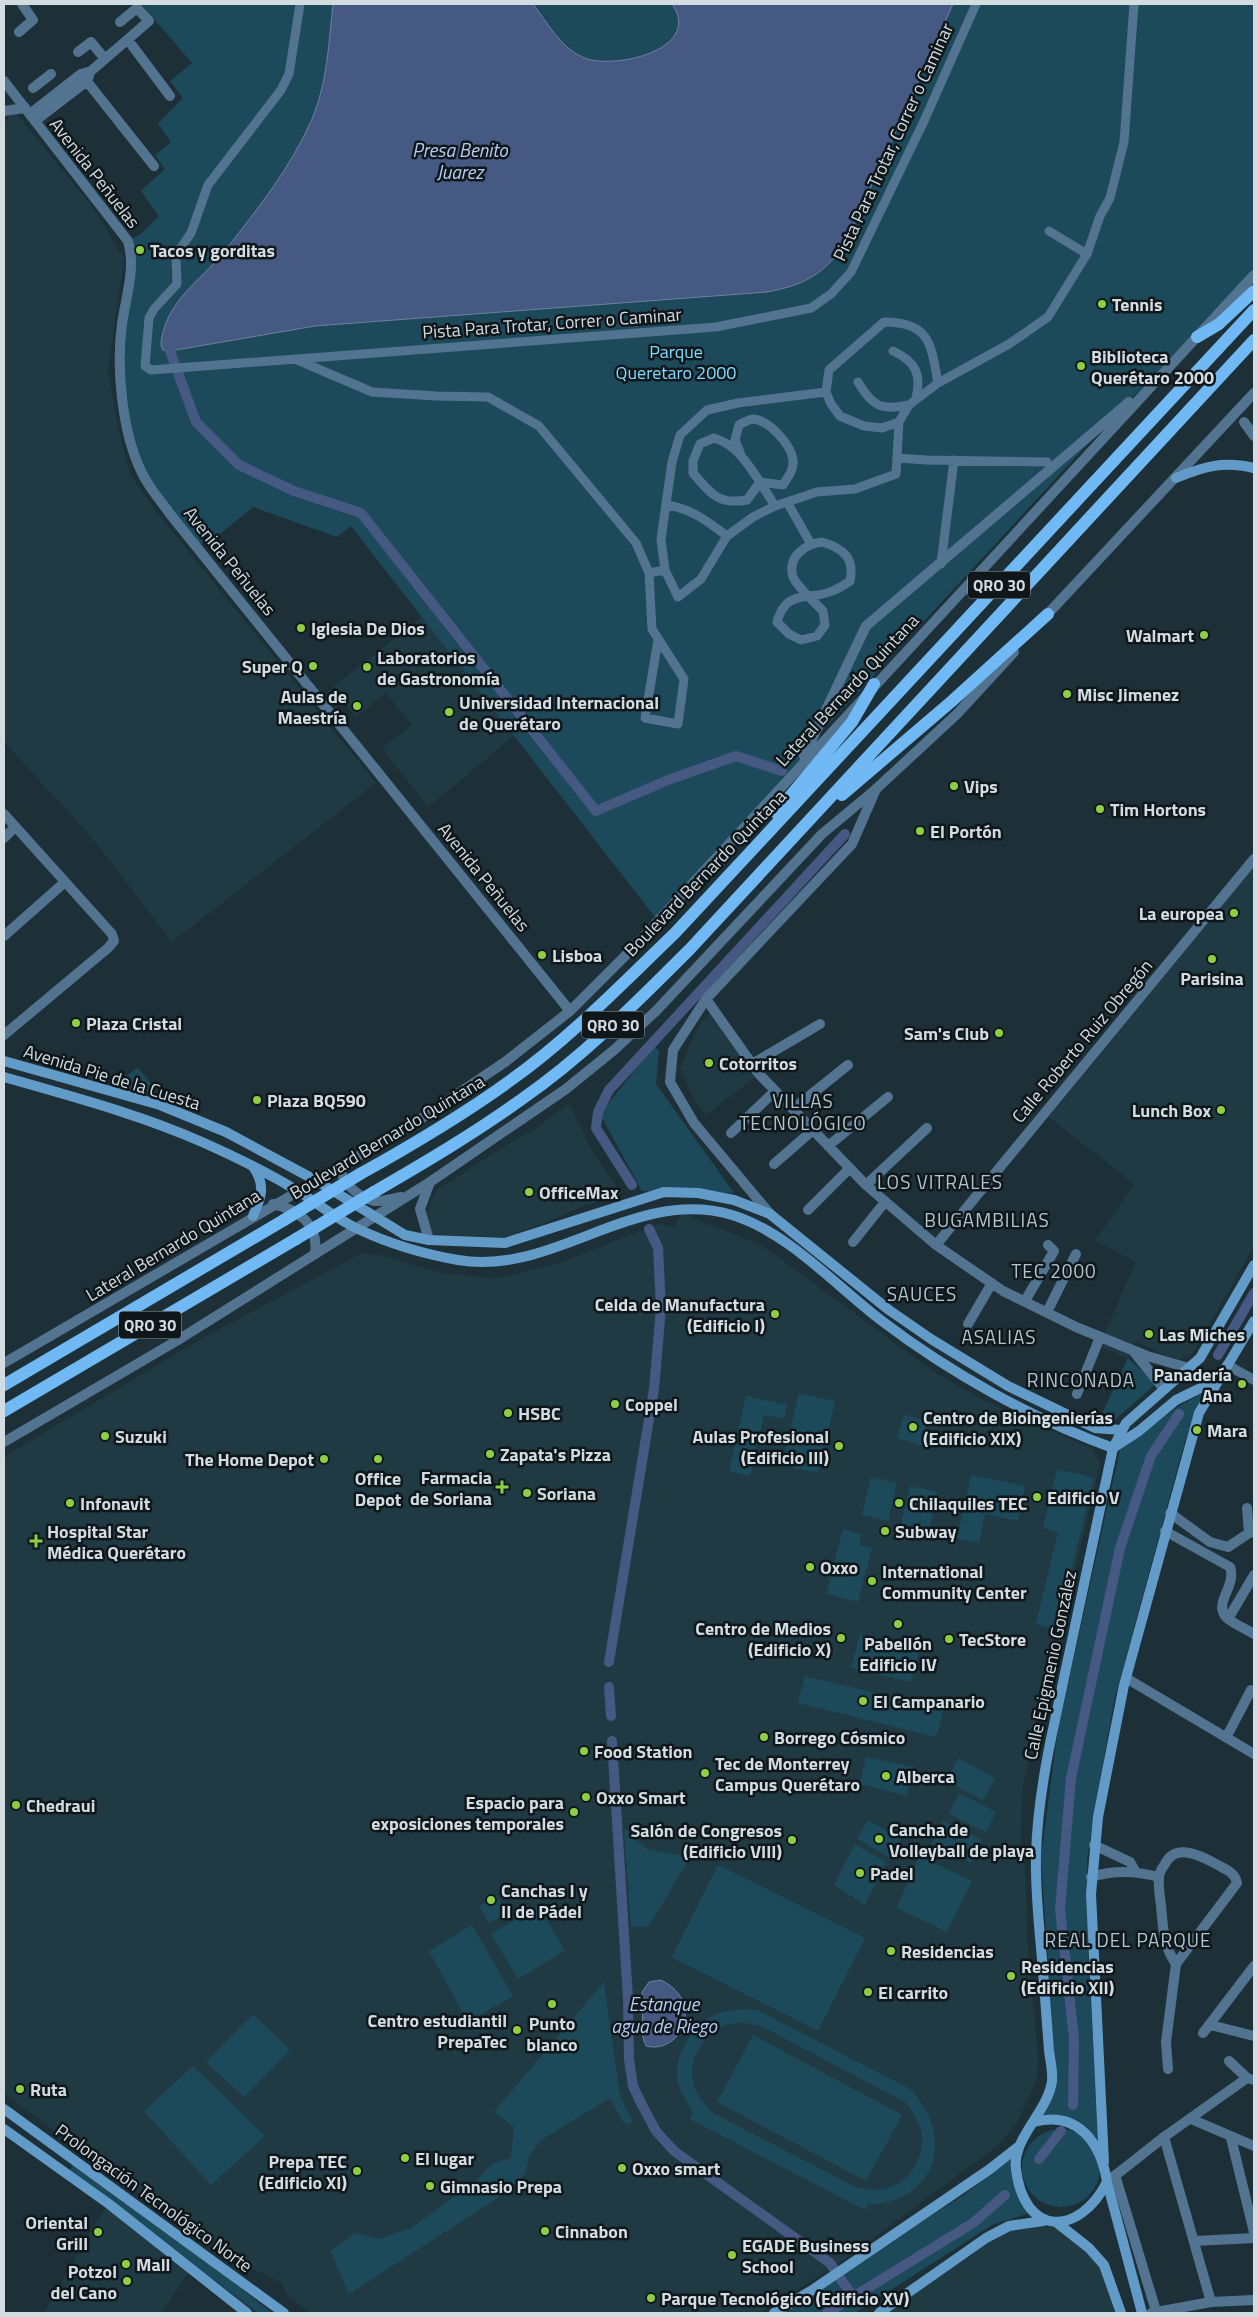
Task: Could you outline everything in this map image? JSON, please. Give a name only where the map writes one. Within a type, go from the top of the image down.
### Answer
[{"type":"main road","points":[[1197,337],[1219,324],[1254,291]]},
{"type":"main road","name":"QRO 30","points":[[803,775],[1183,387],[1254,310]]},
{"type":"main road","name":"QRO 30","points":[[4,1411],[452,1146],[508,1109],[577,1056],[625,1015],[683,956],[796,834],[835,797],[1254,340]]},
{"type":"main road","points":[[1176,478],[1206,466],[1236,464],[1254,468]]},
{"type":"main road","points":[[835,797],[952,701],[1048,614]]},
{"type":"main road","points":[[803,775],[852,722],[874,684]]},
{"type":"main road","name":"Boulevard Bernardo Quintana","points":[[4,1385],[360,1174],[432,1134],[513,1079],[610,997],[675,933],[749,854],[795,797],[803,775]]},
{"type":"main road","name":"Avenida Pie de la Cuesta","points":[[4,1060],[160,1106],[194,1118],[249,1143],[317,1181],[405,1235],[429,1240],[505,1244],[664,1192],[698,1193],[734,1200],[770,1214],[889,1310],[931,1339],[1008,1386],[1095,1428],[1120,1430]]},
{"type":"main road","name":"Avenida Pie de la Cuesta","points":[[4,1077],[152,1122],[254,1167],[298,1191],[356,1228],[399,1246],[461,1261],[488,1262],[520,1258],[644,1215],[669,1209],[699,1210],[731,1215],[770,1232],[883,1321],[940,1362],[1002,1397],[1090,1440],[1113,1448]]},
{"type":"main road","points":[[253,1216],[261,1200],[262,1188],[261,1178],[254,1167]]},
{"type":"main road","name":"Calle Epigmenio González","points":[[1034,2122],[1052,2082],[1036,1856],[1044,1768],[1113,1448],[1120,1430],[1126,1423],[1200,1358],[1254,1265]]},
{"type":"main road","points":[[1104,2162],[1091,1877],[1094,1845],[1126,1678],[1199,1413],[1254,1321]]},
{"type":"main road","points":[[1113,1448],[1139,1431],[1176,1400],[1217,1380]]},
{"type":"main road","name":"Prolongación Tecnológico Norte","points":[[4,2109],[284,2313]]},
{"type":"main road","points":[[774,2313],[814,2290],[990,2169],[1018,2147],[1034,2122],[1056,2118],[1069,2121],[1081,2129],[1095,2146],[1104,2162],[1111,2179],[1142,2313]]},
{"type":"main road","name":"Prolongación Tecnológico Norte","points":[[4,2129],[126,2217],[246,2313]]},
{"type":"main road","points":[[1018,2147],[1015,2167],[1023,2200],[1043,2220]]},
{"type":"main road","points":[[49,2161],[59,2148]]},
{"type":"main road","points":[[879,2313],[986,2238],[1009,2226],[1043,2220],[1056,2222],[1069,2219],[1085,2211],[1099,2197],[1111,2179]]},
{"type":"main road","points":[[1056,2222],[1089,2248],[1104,2265],[1121,2313]]},
{"type":"street","points":[[19,32],[33,20],[22,4]]},
{"type":"street","name":"Pista Para Trotar, Correr o Caminar","points":[[300,4],[288,74],[281,90],[208,184],[191,233],[177,252],[175,264],[176,286],[154,309],[149,318],[145,366],[151,370],[716,327],[811,308],[831,294],[851,272],[924,121],[976,4]]},
{"type":"street","points":[[826,392],[738,403],[707,410],[680,435],[672,462],[661,539],[665,570],[678,597],[701,579],[727,536],[753,517],[775,506],[817,492],[855,489],[896,474],[899,422],[909,405],[938,383],[1009,344],[1048,317],[1087,254],[1100,216],[1110,198],[1124,142],[1134,4]]},
{"type":"street","points":[[4,111],[30,115],[86,75],[149,22],[137,8],[120,22]]},
{"type":"street","points":[[78,52],[94,39],[105,59]]},
{"type":"street","points":[[128,40],[170,96]]},
{"type":"street","points":[[33,88],[49,75],[59,92]]},
{"type":"street","points":[[30,115],[59,92],[86,75]]},
{"type":"street","points":[[86,75],[154,166]]},
{"type":"street","name":"Avenida Peñuelas","points":[[4,81],[128,241],[132,262],[122,323],[120,367],[128,433],[145,479],[170,514],[570,1011]]},
{"type":"street","points":[[1050,231],[1087,254]]},
{"type":"street","name":"Lateral Bernardo Quintana","points":[[874,684],[1254,275]]},
{"type":"street","points":[[899,422],[882,428],[840,416],[831,404],[826,392],[830,370],[884,322],[903,322],[920,330],[933,351],[938,383]]},
{"type":"street","points":[[893,351],[904,356],[916,369],[919,388],[916,398]]},
{"type":"street","points":[[294,359],[372,392],[488,397],[538,426],[636,543],[649,573],[652,628],[684,679],[678,724],[645,718],[658,640]]},
{"type":"street","name":"Lateral Bernardo Quintana","points":[[4,1364],[273,1204],[317,1181],[407,1128],[505,1062],[570,1011],[634,947],[783,784],[803,775],[863,629],[1168,369]]},
{"type":"street","points":[[858,382],[867,398],[878,407],[896,408],[909,405]]},
{"type":"street","points":[[4,1442],[178,1340],[430,1182],[526,1118],[614,1050],[656,1011],[822,834],[876,789],[957,714],[1254,393]]},
{"type":"street","points":[[741,455],[735,440],[739,424],[752,419],[768,424],[782,438],[793,459],[791,474],[783,485],[760,482]]},
{"type":"street","points":[[1244,422],[1254,436]]},
{"type":"street","points":[[760,482],[747,500],[730,503],[710,493],[693,473],[693,461],[700,444],[714,438],[727,442],[741,455],[760,482],[775,506]]},
{"type":"street","points":[[897,458],[1047,462]]},
{"type":"street","points":[[941,564],[954,460]]},
{"type":"street","points":[[787,502],[811,544]]},
{"type":"street","points":[[666,505],[682,507],[700,515],[727,536]]},
{"type":"street","points":[[811,544],[800,551],[792,563],[793,578],[808,596],[823,611],[824,625],[817,636],[801,640],[789,634],[777,622],[782,607],[795,597],[808,596],[822,595],[836,591],[850,581],[853,570],[847,556],[836,546],[822,542],[811,544]]},
{"type":"street","points":[[649,573],[665,570]]},
{"type":"street","points":[[770,1214],[694,1123],[670,1082],[673,1050],[706,999],[852,844],[876,789]]},
{"type":"street","points":[[4,814],[112,934],[114,940],[108,948],[4,1035]]},
{"type":"street","points":[[4,838],[15,827]]},
{"type":"street","name":"Calle Roberto Ruiz Obregón","points":[[936,1245],[1254,860]]},
{"type":"street","points":[[4,936],[65,882]]},
{"type":"street","points":[[706,999],[752,1064],[775,1091],[866,1186],[936,1245],[992,1283],[1025,1302],[1132,1350],[1189,1368]]},
{"type":"street","points":[[752,1064],[820,1024]]},
{"type":"street","points":[[793,1109],[848,1065]]},
{"type":"street","points":[[731,1133],[775,1091]]},
{"type":"street","points":[[828,1146],[888,1097]]},
{"type":"street","points":[[866,1186],[927,1128]]},
{"type":"street","points":[[774,1164],[812,1130]]},
{"type":"street","points":[[340,1167],[341,1176],[346,1183],[357,1192],[374,1200],[408,1196]]},
{"type":"street","points":[[808,1210],[850,1168]]},
{"type":"street","points":[[429,1240],[420,1209],[430,1182]]},
{"type":"street","points":[[853,1242],[885,1202]]},
{"type":"street","points":[[273,1204],[285,1207],[304,1219],[314,1232],[317,1240],[315,1254]]},
{"type":"street","points":[[399,1246],[405,1235]]},
{"type":"street","points":[[1025,1302],[1054,1250],[1048,1245]]},
{"type":"street","points":[[1047,1312],[1076,1254]]},
{"type":"street","points":[[968,1324],[992,1283]]},
{"type":"street","points":[[1077,1394],[1100,1337]]},
{"type":"street","points":[[1132,1350],[1164,1389]]},
{"type":"street","points":[[1227,1365],[1254,1380]]},
{"type":"street","points":[[1170,1513],[1210,1542],[1228,1547],[1251,1533],[1248,1508]]},
{"type":"street","points":[[1165,1531],[1230,1567],[1232,1574],[1228,1591],[1221,1604],[1222,1612],[1228,1619],[1254,1634]]},
{"type":"street","points":[[1205,1553],[1210,1542]]},
{"type":"street","points":[[1228,1619],[1254,1575]]},
{"type":"street","points":[[1126,1678],[1227,1736],[1254,1754]]},
{"type":"street","points":[[1227,1736],[1251,1690]]},
{"type":"street","points":[[1094,1845],[1130,1862],[1135,1871]]},
{"type":"street","points":[[1168,2069],[1166,2042],[1176,1964],[1238,1883],[1236,1877],[1230,1872],[1201,1856],[1185,1852],[1174,1853],[1167,1858],[1159,1877],[1164,1940],[1168,1953],[1176,1964]]},
{"type":"street","points":[[1091,1877],[1109,1871],[1135,1871],[1159,1877]]},
{"type":"street","points":[[1204,2034],[1254,1966]]},
{"type":"street","points":[[1212,2024],[1254,2036]]},
{"type":"street","points":[[1229,2061],[1250,2079],[1164,2138],[1111,2179],[1154,2312],[1211,2302],[1254,2300]]},
{"type":"street","points":[[1191,2119],[1231,2138],[1254,2146]]},
{"type":"street","points":[[1164,2138],[1211,2302]]},
{"type":"street","points":[[1231,2138],[1254,2232]]},
{"type":"street","points":[[1194,2241],[1254,2238]]},
{"type":"shaded area","points":[[15,112],[94,209],[124,259],[108,370],[119,432],[130,474],[154,509],[376,783],[172,942],[90,835],[4,742],[4,121]]},
{"type":"shaded area","name":"Universidad Internacional de Querétaro","points":[[422,617],[514,736],[428,807],[382,748],[412,725],[386,693],[356,717],[333,687]]},
{"type":"shaded area","points":[[1254,867],[1254,1246],[1193,1353],[1180,1359],[1170,1357],[1135,1341],[1128,1358],[1099,1346],[1136,1262],[1095,1241],[1134,1184],[1049,1117]]},
{"type":"shaded area","points":[[713,1009],[759,1074],[706,1115],[695,1101],[680,1069],[698,1027]]},
{"type":"shaded area","points":[[569,1103],[594,1154],[622,1194],[584,1206],[502,1240],[455,1239],[432,1233],[426,1214],[436,1191],[519,1137],[533,1131]]},
{"type":"shaded area","points":[[682,1213],[763,1246],[934,1372],[983,1400],[1092,1449],[1100,1464],[1061,1631],[1056,1637],[1023,1784],[1020,1853],[1025,1866],[1028,1950],[1038,2058],[1037,2079],[1017,2123],[998,2145],[838,2264],[759,2313],[311,2313],[288,2296],[281,2282],[242,2264],[119,2179],[4,2093],[4,1457],[196,1342],[360,1254],[380,1255],[436,1272],[497,1279],[559,1263],[659,1224],[675,1227]]},
{"type":"shaded area","points":[[109,2204],[191,2268],[162,2313],[44,2313],[96,2222]]},
{"type":"shaded area","points":[[1056,2222],[1104,2265],[1121,2313],[879,2313],[1009,2226]]},
{"type":"green space","name":"Parque Queretaro 2000","points":[[141,4],[1254,4],[1254,274],[1168,366],[1123,406],[810,744],[799,767],[658,921],[351,526],[337,537],[253,507],[210,542],[207,539],[198,547],[149,485],[128,433],[120,367],[132,261],[128,241],[141,234],[159,216],[141,191],[165,169],[155,155],[171,142],[158,123],[183,98],[170,81],[192,63]]},
{"type":"green space","points":[[654,1046],[659,1051],[656,1084],[734,1193],[642,1191],[600,1114]]},
{"type":"green space","points":[[138,1068],[149,1081],[157,1096],[114,1084]]},
{"type":"green space","points":[[1128,1358],[1156,1384],[1112,1422],[1099,1420]]},
{"type":"green space","points":[[1204,1392],[1185,1441],[1114,1701],[1087,1859],[1089,1973],[1099,2143],[1086,2129],[1068,2117],[1041,2116],[1056,2083],[1041,1858],[1058,1729],[1120,1450],[1176,1408]]},
{"type":"green space","points":[[799,1393],[835,1401],[818,1473],[782,1465]]},
{"type":"green space","points":[[746,1396],[787,1405],[784,1419],[764,1415],[750,1476],[729,1471]]},
{"type":"green space","points":[[904,1415],[927,1421],[921,1445],[897,1438]]},
{"type":"green space","points":[[1057,1469],[1094,1478],[1057,1630],[1036,1624],[1058,1532],[1043,1528]]},
{"type":"green space","points":[[971,1475],[1025,1486],[1018,1521],[985,1514],[979,1543],[957,1538]]},
{"type":"green space","points":[[871,1477],[897,1483],[888,1521],[862,1515]]},
{"type":"green space","points":[[910,1486],[938,1492],[929,1530],[901,1524]]},
{"type":"green space","points":[[843,1529],[861,1534],[859,1545],[872,1548],[858,1602],[826,1594]]},
{"type":"green space","points":[[860,1635],[919,1650],[911,1682],[851,1668]]},
{"type":"green space","points":[[805,1676],[944,1709],[936,1737],[798,1703]]},
{"type":"green space","name":"Alberca","points":[[866,1757],[913,1767],[907,1796],[860,1784]]},
{"type":"green space","points":[[958,1758],[995,1778],[983,1800],[946,1781]]},
{"type":"green space","points":[[959,1793],[996,1812],[986,1832],[949,1814]]},
{"type":"green space","name":"Cancha de Volleyball de playa","points":[[868,1820],[901,1839],[890,1858],[857,1839]]},
{"type":"green space","points":[[943,1821],[982,1840],[971,1863],[932,1844]]},
{"type":"green space","points":[[624,1830],[628,1830],[628,1835],[647,1849],[690,1857],[649,1926],[631,1927]]},
{"type":"green space","name":"Padel","points":[[855,1844],[886,1862],[865,1905],[834,1885]]},
{"type":"green space","points":[[919,1856],[972,1881],[947,1932],[897,1908]]},
{"type":"green space","points":[[718,1865],[865,1938],[818,2031],[672,1957]]},
{"type":"green space","points":[[497,1896],[507,1913],[489,1923],[479,1906]]},
{"type":"green space","points":[[539,1906],[565,1951],[518,1979],[491,1934]]},
{"type":"green space","points":[[472,1925],[513,1996],[468,2022],[429,1951]]},
{"type":"green space","points":[[604,1982],[620,2096],[633,2122],[629,2125],[622,2121],[610,2098],[541,2140],[529,2156],[525,2174],[510,2190],[349,2294],[330,2251],[355,2233],[379,2239],[411,2228],[477,2180],[492,2164],[511,2158],[514,2127],[494,2112]]},
{"type":"green space","points":[[738,2009],[757,2010],[910,2089],[924,2108],[933,2127],[935,2146],[932,2163],[924,2179],[910,2192],[892,2201],[868,2205],[865,2210],[690,2119],[693,2112],[685,2100],[677,2077],[679,2057],[688,2039],[702,2023],[719,2013]],"holes":[[[740,2022],[761,2026],[905,2102],[918,2122],[922,2137],[922,2147],[916,2165],[904,2180],[887,2189],[869,2190],[857,2188],[713,2113],[699,2097],[694,2086],[692,2067],[698,2049],[710,2034],[720,2027]]]},
{"type":"green space","points":[[253,2014],[290,2050],[244,2097],[206,2062]]},
{"type":"green space","points":[[753,2035],[902,2115],[866,2181],[717,2102]]},
{"type":"green space","points":[[193,2066],[265,2136],[211,2185],[144,2111]]},
{"type":"green space","points":[[1053,2129],[1069,2129],[1083,2135],[1094,2146],[1100,2160],[1100,2176],[1094,2190],[1083,2201],[1069,2207],[1053,2207],[1039,2201],[1028,2190],[1022,2176],[1022,2160],[1028,2146],[1039,2135]]},
{"type":"green space","points":[[1014,2156],[1017,2186],[1021,2200],[1029,2213],[992,2225],[855,2313],[778,2313],[964,2195]]},
{"type":"green space","points":[[74,2163],[199,2255],[272,2313],[258,2313],[69,2172]]},
{"type":"water","name":"Presa Benito Juarez","points":[[333,4],[533,4],[554,34],[574,53],[596,61],[613,61],[632,59],[650,53],[665,45],[676,34],[679,20],[672,4],[953,4],[844,247],[819,272],[801,282],[767,292],[315,326],[170,351],[163,350],[161,343],[163,332],[174,307],[218,258],[251,217],[274,186],[304,137],[321,91],[327,62]]},
{"type":"water","name":"Estanque agua de Riego","points":[[661,1980],[675,1990],[683,2001],[684,2025],[678,2035],[669,2043],[659,2047],[646,2046],[643,2038],[642,1992],[649,1982]]},
{"type":"waterway","points":[[170,351],[196,422],[239,465],[294,491],[361,513],[596,811],[668,780],[736,756],[782,771]]},
{"type":"waterway","points":[[632,1185],[596,1128],[598,1112],[609,1090],[845,834]]},
{"type":"waterway","points":[[609,1662],[654,1389],[661,1307],[658,1248],[649,1229]]},
{"type":"waterway","points":[[1218,1355],[1254,1293]]},
{"type":"waterway","points":[[1073,2105],[1074,2039],[1060,1909],[1071,1778],[1120,1548],[1151,1456],[1179,1414]]},
{"type":"waterway","points":[[609,1687],[611,1716]]},
{"type":"waterway","points":[[612,1741],[628,1999],[629,2059],[633,2086],[656,2131],[674,2151],[830,2263],[853,2297]]},
{"type":"waterway","points":[[1039,2159],[1061,2131]]},
{"type":"waterway","points":[[827,2313],[973,2223],[1005,2195]]},
{"type":"place","name":"Tacos y gorditas","points":[[140,250]]},
{"type":"place","name":"Tennis","points":[[1102,304]]},
{"type":"place","name":"Biblioteca Querétaro 2000","points":[[1081,366]]},
{"type":"place","name":"Iglesia De Dios","points":[[301,628]]},
{"type":"place","name":"Walmart","points":[[1204,635]]},
{"type":"place","name":"Super Q","points":[[313,666]]},
{"type":"place","name":"Laboratorios de Gastronomía","points":[[367,667]]},
{"type":"place","name":"Misc Jimenez","points":[[1067,694]]},
{"type":"place","name":"Aulas de Maestría","points":[[357,706]]},
{"type":"place","name":"Universidad Internacional de Querétaro","points":[[449,712]]},
{"type":"place","name":"Vips","points":[[954,786]]},
{"type":"place","name":"Tim Hortons","points":[[1100,809]]},
{"type":"place","name":"El Portón","points":[[920,831]]},
{"type":"place","name":"La europea","points":[[1234,913]]},
{"type":"place","name":"Lisboa","points":[[542,955]]},
{"type":"place","name":"Parisina","points":[[1212,959]]},
{"type":"place","name":"Plaza Cristal","points":[[76,1023]]},
{"type":"place","name":"Sam's Club","points":[[999,1033]]},
{"type":"place","name":"Cotorritos","points":[[709,1063]]},
{"type":"place","name":"Plaza BQ590","points":[[257,1100]]},
{"type":"place","name":"Lunch Box","points":[[1221,1110]]},
{"type":"place","name":"OfficeMax","points":[[529,1192]]},
{"type":"place","name":"Celda de Manufactura (Edificio I)","points":[[775,1314]]},
{"type":"place","name":"Las Miches","points":[[1149,1334]]},
{"type":"place","name":"Panadería Ana","points":[[1242,1384]]},
{"type":"place","name":"Coppel","points":[[615,1404]]},
{"type":"place","name":"HSBC","points":[[508,1413]]},
{"type":"place","name":"Centro de Bioingenierías (Edificio XIX)","points":[[913,1427]]},
{"type":"place","name":"Mara","points":[[1197,1430]]},
{"type":"place","name":"Suzuki","points":[[105,1436]]},
{"type":"place","name":"Aulas Profesional (Edificio III)","points":[[839,1446]]},
{"type":"place","name":"Zapata's Pizza","points":[[490,1454]]},
{"type":"place","name":"The Home Depot","points":[[324,1459]]},
{"type":"place","name":"Office Depot","points":[[378,1459]]},
{"type":"place","name":"Farmacia de Soriana","points":[[502,1487]]},
{"type":"place","name":"Soriana","points":[[527,1493]]},
{"type":"place","name":"Edificio V","points":[[1037,1497]]},
{"type":"place","name":"Infonavit","points":[[70,1503]]},
{"type":"place","name":"Chilaquiles TEC","points":[[899,1503]]},
{"type":"place","name":"Subway","points":[[885,1531]]},
{"type":"place","name":"Hospital Star Médica Querétaro","points":[[36,1541]]},
{"type":"place","name":"Oxxo","points":[[810,1567]]},
{"type":"place","name":"International Community Center","points":[[872,1581]]},
{"type":"place","name":"Pabellón Edificio IV","points":[[898,1624]]},
{"type":"place","name":"Centro de Medios (Edificio X)","points":[[841,1638]]},
{"type":"place","name":"TecStore","points":[[949,1639]]},
{"type":"place","name":"El Campanario","points":[[863,1701]]},
{"type":"place","name":"Borrego Cósmico","points":[[764,1737]]},
{"type":"place","name":"Food Station","points":[[584,1751]]},
{"type":"place","name":"Tec de Monterrey Campus Querétaro","points":[[705,1773]]},
{"type":"place","name":"Alberca","points":[[886,1776]]},
{"type":"place","name":"Oxxo Smart","points":[[586,1797]]},
{"type":"place","name":"Chedraui","points":[[16,1805]]},
{"type":"place","name":"Espacio para exposiciones temporales","points":[[574,1812]]},
{"type":"place","name":"Cancha de Volleyball de playa","points":[[879,1839]]},
{"type":"place","name":"Salón de Congresos (Edificio VIII)","points":[[792,1840]]},
{"type":"place","name":"Padel","points":[[860,1873]]},
{"type":"place","name":"Canchas I y II de Pádel","points":[[491,1900]]},
{"type":"place","name":"Residencias","points":[[891,1951]]},
{"type":"place","name":"Residencias (Edificio XII)","points":[[1011,1976]]},
{"type":"place","name":"El carrito","points":[[868,1992]]},
{"type":"place","name":"Punto blanco","points":[[552,2004]]},
{"type":"place","name":"Centro estudiantil PrepaTec","points":[[517,2030]]},
{"type":"place","name":"Ruta","points":[[20,2089]]},
{"type":"place","name":"El lugar","points":[[405,2158]]},
{"type":"place","name":"Oxxo smart","points":[[622,2168]]},
{"type":"place","name":"Prepa TEC (Edificio XI)","points":[[357,2171]]},
{"type":"place","name":"Gimnasio Prepa","points":[[430,2186]]},
{"type":"place","name":"Cinnabon","points":[[545,2231]]},
{"type":"place","name":"Oriental Grill","points":[[98,2232]]},
{"type":"place","name":"EGADE Business School","points":[[732,2255]]},
{"type":"place","name":"Mall","points":[[126,2264]]},
{"type":"place","name":"Potzol del Cano","points":[[127,2281]]},
{"type":"place","name":"Parque Tecnológico (Edificio XV)","points":[[651,2298]]},
{"type":"district","name":"VILLAS TECNOLÓGICO","points":[[803,1111]]},
{"type":"district","name":"LOS VITRALES","points":[[940,1181]]},
{"type":"district","name":"BUGAMBILIAS","points":[[987,1219]]},
{"type":"district","name":"TEC 2000","points":[[1054,1270]]},
{"type":"district","name":"SAUCES","points":[[922,1293]]},
{"type":"district","name":"ASALIAS","points":[[999,1336]]},
{"type":"district","name":"RINCONADA","points":[[1081,1379]]},
{"type":"district","name":"REAL DEL PARQUE","points":[[1128,1939]]}]
